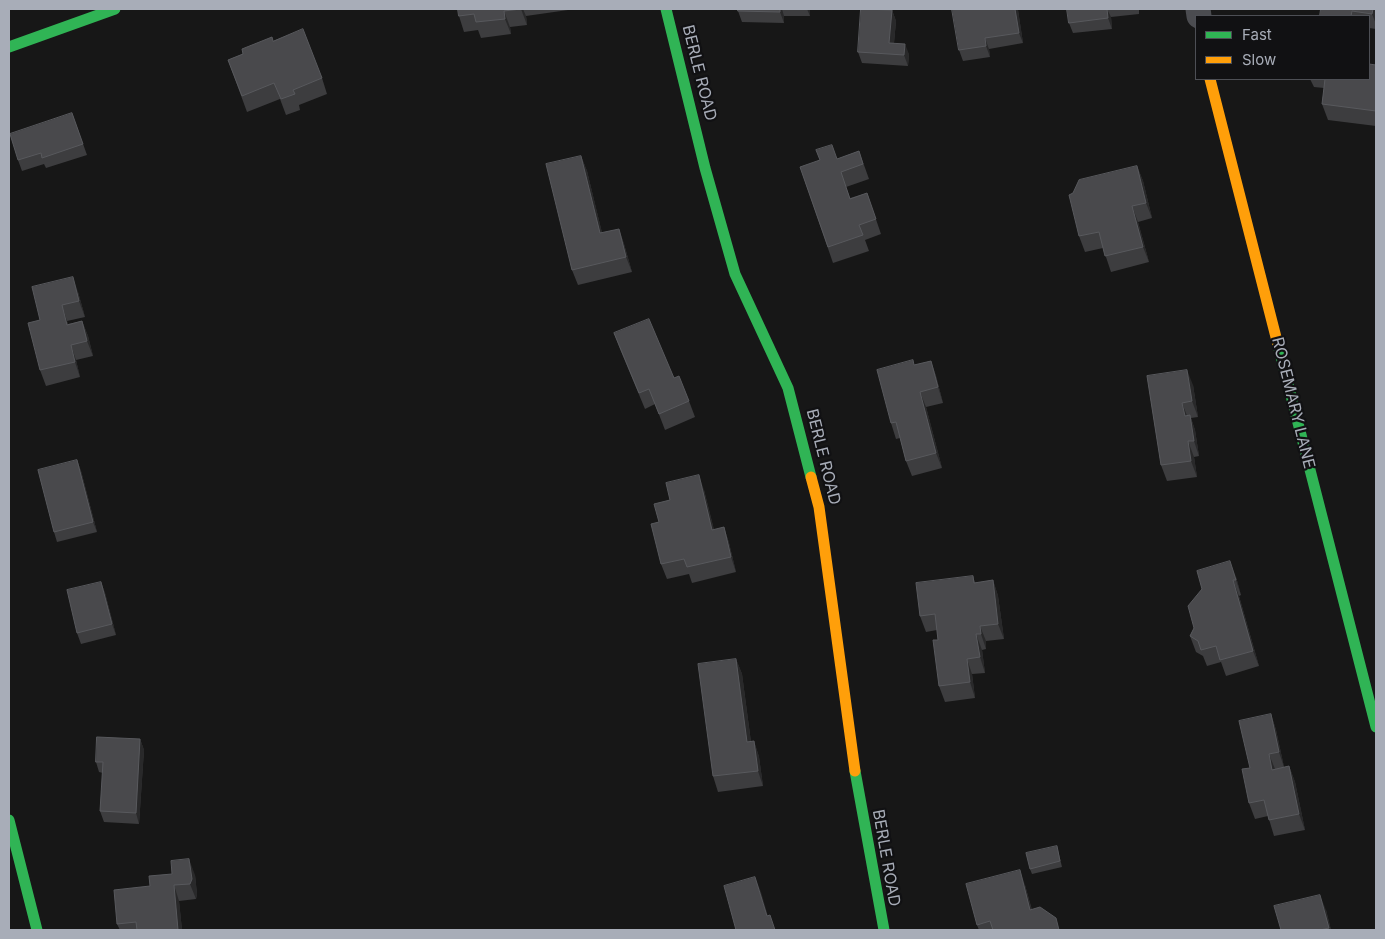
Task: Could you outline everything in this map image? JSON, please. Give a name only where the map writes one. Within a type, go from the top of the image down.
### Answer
[{"type":"street","points":[[9,47],[115,9]]},
{"type":"street","name":"BERLE ROAD","points":[[666,9],[705,168],[735,274],[788,388],[820,507],[857,786],[884,930]]},
{"type":"street","name":"ROSEMARY LANE","points":[[1210,80],[1376,727]]},
{"type":"street","points":[[9,820],[37,930]]},
{"type":"building","points":[[458,9],[521,9],[504,11],[505,19],[476,22],[474,14],[459,16]]},
{"type":"building","points":[[738,9],[780,9],[780,12],[738,11]]},
{"type":"building","points":[[861,9],[892,10],[889,43],[905,44],[904,55],[858,52]]},
{"type":"building","points":[[952,9],[1015,9],[1019,33],[985,38],[986,46],[959,50]]},
{"type":"building","points":[[1067,9],[1107,9],[1108,18],[1069,23]]},
{"type":"building","points":[[1321,9],[1373,9],[1372,14],[1352,11],[1351,15],[1320,15]]},
{"type":"building","points":[[303,29],[322,78],[293,90],[295,94],[281,99],[274,83],[242,96],[228,60],[243,54],[242,49],[272,37],[273,41]]},
{"type":"building","points":[[1370,64],[1376,65],[1376,111],[1322,104],[1325,80],[1370,80]]},
{"type":"building","points":[[72,113],[83,144],[42,158],[41,153],[18,160],[10,134]]},
{"type":"building","points":[[832,145],[837,159],[859,151],[863,164],[841,172],[850,199],[867,193],[876,219],[859,225],[863,235],[828,247],[800,167],[820,160],[816,150]]},
{"type":"building","points":[[581,156],[600,233],[619,229],[626,257],[572,270],[546,164]]},
{"type":"building","points":[[1137,166],[1146,203],[1132,206],[1143,247],[1105,256],[1099,232],[1079,236],[1069,195],[1073,193],[1079,180]]},
{"type":"building","points":[[73,277],[79,301],[62,305],[67,325],[82,321],[87,341],[71,345],[75,362],[40,370],[28,323],[40,320],[32,287]]},
{"type":"building","points":[[649,319],[674,378],[679,376],[689,401],[659,414],[649,389],[639,393],[614,333]]},
{"type":"building","points":[[913,360],[914,365],[931,361],[938,387],[920,392],[936,453],[906,461],[896,422],[891,423],[877,370]]},
{"type":"building","points":[[1187,370],[1192,401],[1182,403],[1185,416],[1190,415],[1194,441],[1188,441],[1191,461],[1161,465],[1147,376]]},
{"type":"building","points":[[77,460],[93,522],[54,532],[38,470]]},
{"type":"building","points":[[699,475],[712,530],[724,527],[731,557],[687,567],[684,559],[661,564],[651,524],[659,522],[654,504],[670,500],[666,483]]},
{"type":"building","points":[[1230,561],[1236,580],[1233,580],[1253,651],[1220,660],[1216,646],[1201,650],[1198,641],[1190,636],[1194,628],[1188,606],[1202,589],[1197,571]]},
{"type":"building","points":[[973,576],[974,583],[993,580],[998,624],[980,626],[981,634],[976,634],[980,657],[967,659],[970,682],[939,686],[933,640],[938,640],[935,614],[920,616],[916,583]]},
{"type":"building","points":[[101,582],[112,624],[77,633],[67,590]]},
{"type":"building","points":[[736,659],[747,742],[754,741],[758,771],[713,776],[698,664]]},
{"type":"building","points":[[1271,714],[1279,752],[1269,754],[1272,770],[1289,766],[1299,814],[1269,820],[1264,800],[1249,803],[1242,769],[1250,768],[1239,721]]},
{"type":"building","points":[[97,737],[140,739],[136,813],[100,811],[103,762],[96,762]]},
{"type":"building","points":[[1057,846],[1060,861],[1030,869],[1026,853]]},
{"type":"building","points":[[189,859],[192,879],[190,884],[174,885],[178,930],[137,930],[136,922],[117,924],[114,890],[150,886],[149,876],[172,874],[171,861]]},
{"type":"building","points":[[1020,870],[1030,910],[1040,907],[1056,918],[1059,930],[993,930],[990,921],[977,925],[966,884]]},
{"type":"building","points":[[755,877],[767,916],[770,915],[775,930],[736,930],[724,886]]},
{"type":"building","points":[[1320,895],[1329,928],[1320,930],[1281,930],[1274,906]]},
{"type":"traffic: fast","points":[[9,47],[115,9]]},
{"type":"traffic: fast","points":[[666,9],[705,168],[735,274],[788,388],[811,477]]},
{"type":"traffic: fast","points":[[1278,345],[1376,727]]},
{"type":"traffic: fast","points":[[855,771],[884,930]]},
{"type":"traffic: fast","points":[[9,820],[37,930]]},
{"type":"traffic: slow","points":[[1210,80],[1278,345]]},
{"type":"traffic: slow","points":[[811,477],[819,507],[855,771]]}]
